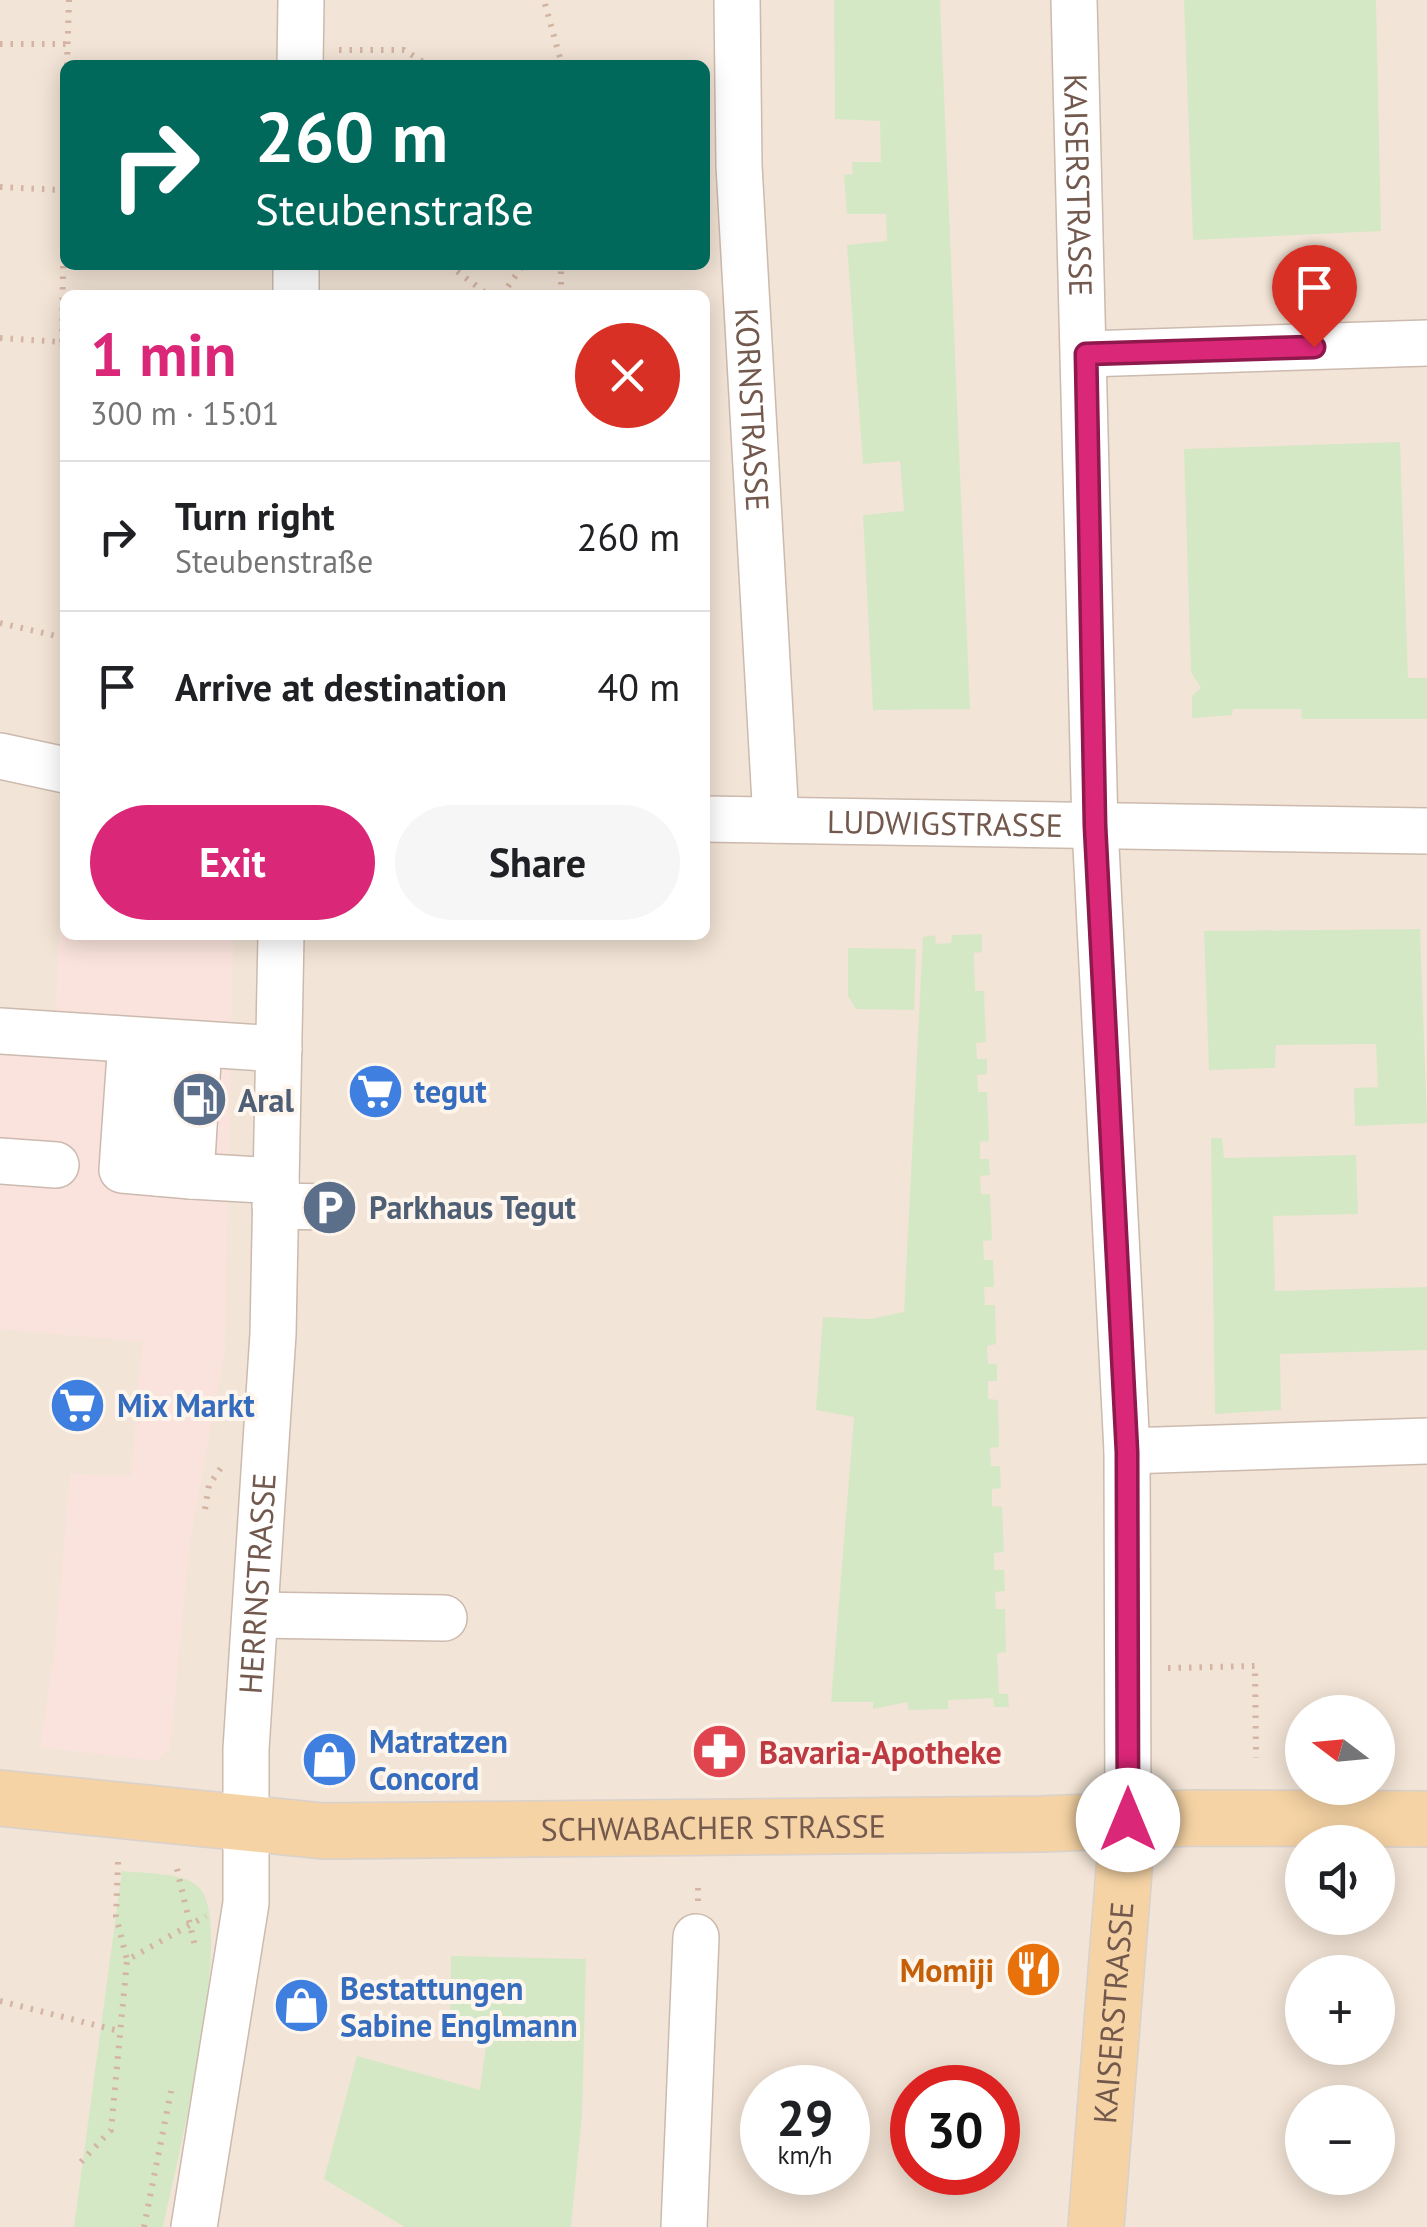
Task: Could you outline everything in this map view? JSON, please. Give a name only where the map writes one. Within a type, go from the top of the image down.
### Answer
[{"type":"main road","name":"SCHWABACHER STRASSE","points":[[0,1798],[323,1831],[1427,1819]]},
{"type":"main road","name":"KAISERSTRASSE","points":[[1096,2227],[1128,1820]]},
{"type":"street","points":[[300,57],[301,0]]},
{"type":"street","name":"KORNSTRASSE","points":[[738,0],[739,166],[776,820]]},
{"type":"street","name":"KAISERSTRASSE","points":[[1074,0],[1095,826],[1127,1452],[1128,1820]]},
{"type":"street","points":[[1086,354],[1427,343]]},
{"type":"street","points":[[0,756],[60,769]]},
{"type":"street","name":"LUDWIGSTRASSE","points":[[710,819],[1427,831]]},
{"type":"street","name":"HERRNSTRASSE","points":[[194,2227],[246,1903],[245,1824],[255,1615],[268,1466],[281,940]]},
{"type":"street","points":[[0,1032],[279,1049]]},
{"type":"street","points":[[144,1172],[165,1043]]},
{"type":"street","points":[[144,1172],[165,1043]]},
{"type":"street","points":[[0,1160],[56,1165]]},
{"type":"street","points":[[144,1172],[330,1207]]},
{"type":"street","points":[[1127,1452],[1427,1441]]},
{"type":"street","points":[[255,1615],[444,1618]]},
{"type":"street","points":[[684,2227],[696,1937]]},
{"type":"path","points":[[67,60],[70,0]]},
{"type":"path","points":[[545,4],[562,60]]},
{"type":"path","points":[[0,44],[68,44]]},
{"type":"path","points":[[300,57],[404,50],[420,60]]},
{"type":"path","points":[[556,60],[562,53]]},
{"type":"path","points":[[0,187],[60,190]]},
{"type":"path","points":[[456,270],[482,290]]},
{"type":"path","points":[[0,338],[60,342]]},
{"type":"path","points":[[0,623],[60,637]]},
{"type":"path","points":[[1160,1668],[1254,1666],[1256,1758]]},
{"type":"path","points":[[81,2162],[111,2130],[127,1960],[116,1916],[118,1862]]},
{"type":"path","points":[[177,1869],[193,1922]]},
{"type":"path","points":[[127,1960],[216,1911]]},
{"type":"path","points":[[0,2001],[119,2031]]},
{"type":"shaded area","points":[[0,0],[1427,0],[1427,2227],[0,2227]]},
{"type":"shaded area","points":[[60,926],[60,940],[233,940],[225,1350],[190,1541],[170,1748],[156,1761],[40,1747],[55,1648],[70,1474],[131,1476],[142,1342],[0,1329],[0,1016],[55,1019]]},
{"type":"green space","points":[[834,0],[940,0],[970,709],[873,710],[863,515],[904,511],[900,461],[863,464],[847,245],[887,241],[886,214],[847,214],[844,175],[853,174],[852,162],[881,162],[880,121],[835,119]]},
{"type":"green space","points":[[1184,0],[1376,0],[1381,231],[1193,240]]},
{"type":"green space","points":[[1400,442],[1408,678],[1427,678],[1427,719],[1302,719],[1301,709],[1233,709],[1232,715],[1192,718],[1192,696],[1201,688],[1191,672],[1184,449]]},
{"type":"green space","points":[[1420,929],[1427,1123],[1355,1126],[1354,1088],[1378,1087],[1376,1044],[1276,1045],[1275,1068],[1209,1070],[1204,931]]},
{"type":"green space","points":[[982,934],[982,952],[974,953],[975,991],[984,991],[986,1042],[976,1043],[977,1059],[987,1059],[987,1074],[977,1075],[978,1092],[987,1092],[989,1141],[980,1142],[980,1159],[989,1159],[990,1175],[980,1176],[981,1194],[990,1194],[992,1240],[983,1241],[984,1260],[993,1260],[994,1287],[984,1287],[985,1305],[995,1305],[996,1344],[987,1346],[988,1364],[997,1364],[997,1381],[988,1381],[988,1399],[998,1400],[999,1447],[990,1448],[991,1466],[1000,1466],[1001,1488],[992,1489],[992,1506],[1002,1507],[1004,1552],[994,1553],[994,1570],[1004,1570],[1005,1591],[995,1592],[996,1609],[1005,1609],[1006,1652],[997,1653],[999,1694],[1008,1694],[1009,1707],[994,1707],[993,1698],[948,1700],[948,1709],[909,1710],[907,1702],[873,1709],[873,1702],[831,1702],[854,1417],[816,1410],[823,1317],[870,1319],[904,1312],[923,937],[935,935],[936,944],[951,943],[952,935]]},
{"type":"green space","points":[[848,948],[916,949],[914,1010],[856,1009],[848,996]]},
{"type":"green space","points":[[1211,1138],[1222,1138],[1224,1158],[1356,1155],[1358,1214],[1273,1216],[1275,1291],[1427,1287],[1427,1350],[1280,1354],[1281,1410],[1215,1414]]},
{"type":"green space","points":[[122,1871],[177,1877],[202,1891],[210,1917],[207,2002],[163,2227],[74,2227]]},
{"type":"green space","points":[[451,1956],[586,1959],[582,2115],[571,2227],[405,2227],[324,2179],[357,2056],[480,2090],[487,2037],[450,2025]]},
{"type":"place","name":"tegut","points":[[375,1091]]},
{"type":"place","name":"Aral","points":[[199,1100]]},
{"type":"place","name":"Parkhaus Tegut","points":[[330,1207]]},
{"type":"place","name":"Mix Markt","points":[[78,1405]]},
{"type":"place","name":"Bavaria-Apotheke","points":[[720,1752]]},
{"type":"place","name":"Matratzen Concord","points":[[330,1759]]},
{"type":"place","name":"Momiji","points":[[1033,1970]]},
{"type":"place","name":"Bestattungen Sabine Englmann","points":[[301,2006]]},
{"type":"route","points":[[1128,1820],[1127,1452],[1095,826],[1086,354],[1314,347]]}]
